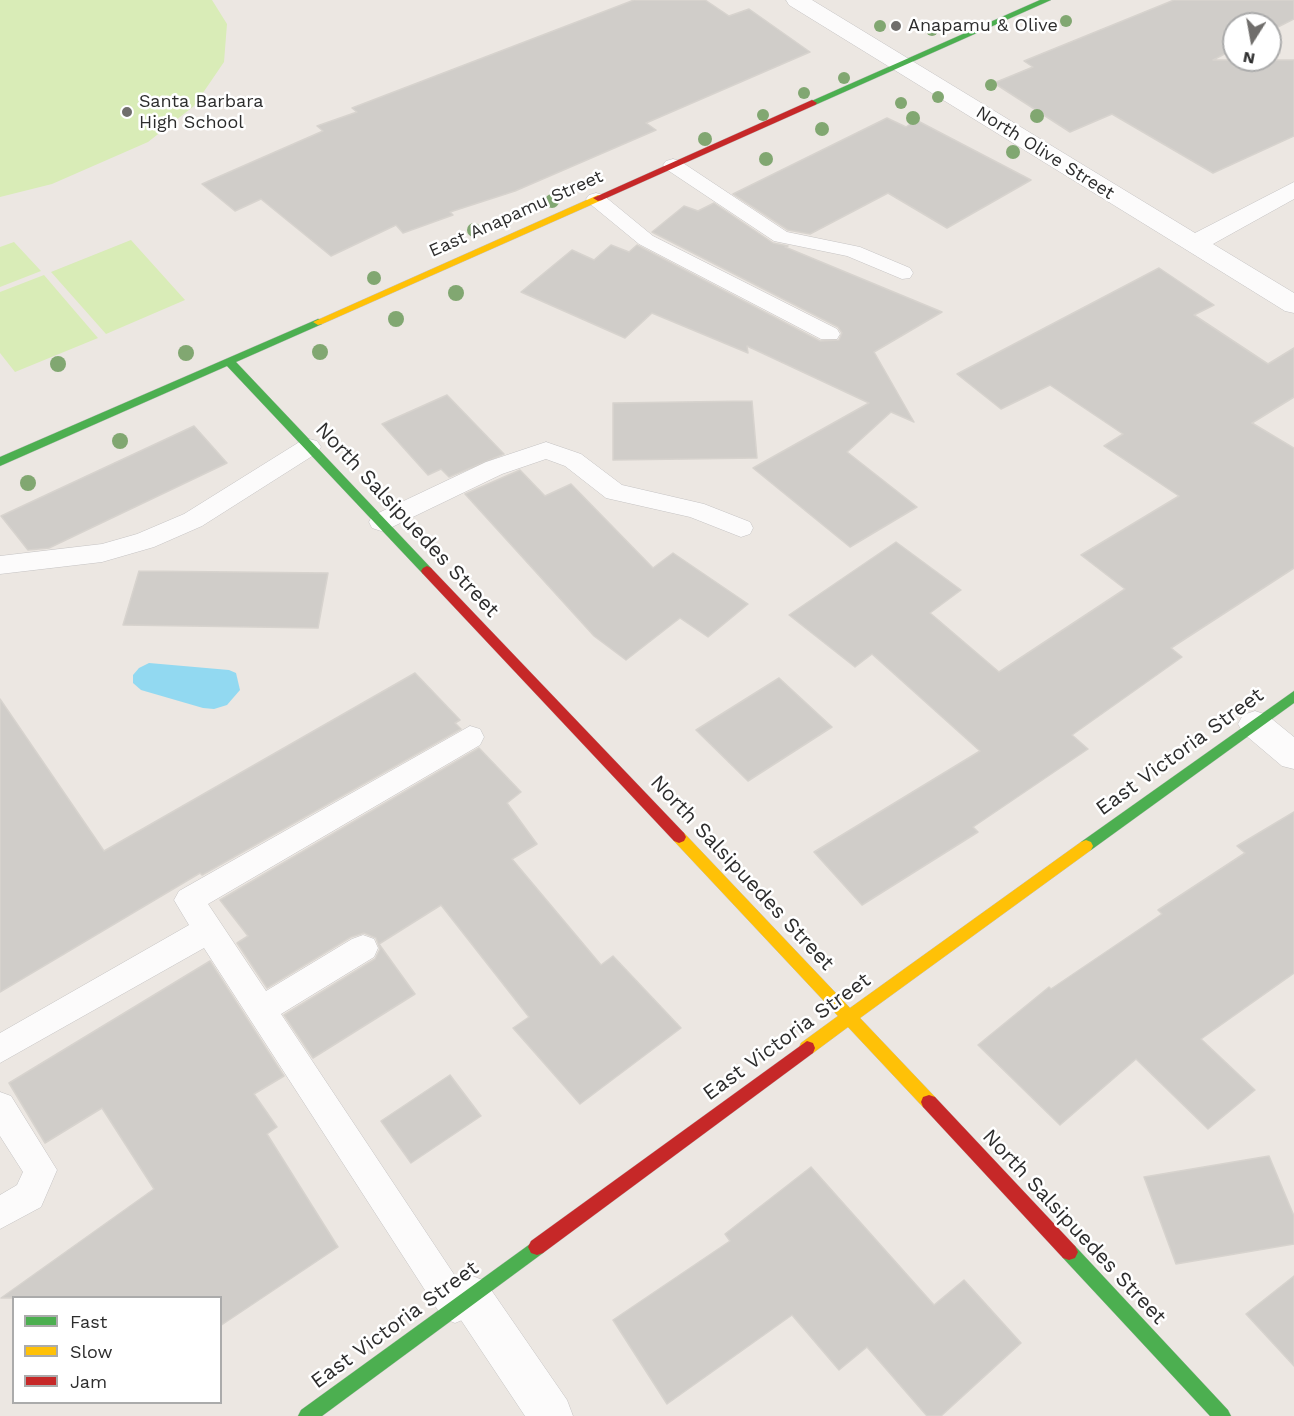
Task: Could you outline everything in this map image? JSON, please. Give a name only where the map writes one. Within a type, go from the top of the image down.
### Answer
[{"type":"street","name":"North Olive Street","points":[[796,0],[1294,305]]},
{"type":"street","name":"East Anapamu Street","points":[[0,462],[1047,0]]},
{"type":"street","points":[[1194,244],[1294,189]]},
{"type":"street","name":"North Salsipuedes Street","points":[[228,361],[849,1017],[1222,1416]]},
{"type":"street","name":"East Victoria Street","points":[[306,1416],[849,1017],[1294,696]]},
{"type":"street","points":[[1255,724],[1294,756]]},
{"type":"street","points":[[462,1301],[551,1416]]},
{"type":"lane","points":[[673,165],[781,237],[853,251],[902,273]]},
{"type":"lane","points":[[596,199],[646,240],[829,334]]},
{"type":"lane","points":[[0,565],[102,553],[145,541],[193,520],[309,447]]},
{"type":"lane","points":[[381,522],[494,468],[546,450],[573,460],[615,492],[695,510],[741,528]]},
{"type":"lane","points":[[462,1301],[261,1010],[189,900],[470,737]]},
{"type":"lane","points":[[0,1049],[208,930]]},
{"type":"lane","points":[[261,1010],[363,948]]},
{"type":"lane","points":[[0,1107],[40,1170],[29,1196],[0,1213]]},
{"type":"green space","name":"Santa Barbara High School","points":[[0,0],[212,0],[227,24],[224,62],[194,106],[148,142],[52,184],[0,197]]},
{"type":"green space","points":[[131,240],[185,300],[106,334],[51,272]]},
{"type":"green space","points":[[14,242],[41,271],[0,287],[0,247]]},
{"type":"green space","points":[[44,275],[98,338],[15,372],[0,353],[0,292]]},
{"type":"water","points":[[149,663],[229,670],[236,673],[240,690],[227,705],[214,709],[203,708],[141,690],[133,683],[133,675],[139,668]]},
{"type":"building","points":[[634,0],[705,0],[729,16],[749,9],[810,52],[646,123],[656,130],[515,191],[450,212],[453,215],[403,233],[396,225],[331,256],[261,199],[235,211],[202,184],[323,131],[317,126],[357,112],[352,108]]},
{"type":"building","points":[[1174,0],[1294,0],[1294,19],[1282,25],[1282,12],[1222,12],[1222,55],[1213,60],[1222,60],[1222,72],[1282,72],[1282,60],[1294,60],[1294,136],[1213,173],[1112,114],[1070,132],[994,83],[1033,67],[1024,61]]},
{"type":"building","points":[[887,118],[906,127],[916,120],[1031,180],[947,228],[888,193],[810,234],[788,230],[733,194]]},
{"type":"building","points":[[714,203],[773,243],[788,246],[785,247],[942,312],[874,352],[914,422],[891,412],[847,452],[917,507],[850,547],[753,468],[869,403],[747,346],[748,353],[652,313],[625,338],[521,292],[572,250],[594,260],[611,245],[629,252],[637,245],[820,341],[839,340],[842,333],[838,327],[652,232],[684,206],[698,211]]},
{"type":"building","points":[[1159,268],[1214,305],[1194,315],[1268,364],[1294,348],[1294,397],[1252,423],[1294,448],[1294,568],[1171,648],[1182,657],[1072,735],[1088,749],[973,827],[978,832],[862,905],[814,852],[980,751],[872,654],[855,667],[789,615],[896,542],[961,590],[930,613],[999,672],[1125,589],[1081,555],[1179,496],[1104,446],[1123,434],[1050,385],[1001,409],[957,374]]},
{"type":"building","points":[[447,395],[504,454],[449,477],[441,469],[428,475],[382,424]]},
{"type":"building","points":[[752,401],[757,458],[613,460],[613,403]]},
{"type":"building","points":[[194,426],[227,463],[49,548],[28,550],[1,516]]},
{"type":"building","points":[[520,470],[545,496],[571,484],[653,568],[673,553],[748,604],[708,637],[680,618],[626,660],[594,636],[465,494]]},
{"type":"building","points":[[139,571],[328,573],[318,628],[123,625]]},
{"type":"building","points":[[415,673],[460,720],[455,723],[461,729],[202,875],[200,873],[0,992],[0,699],[104,851]]},
{"type":"building","points":[[779,678],[832,727],[748,781],[696,730]]},
{"type":"building","points":[[479,748],[521,792],[507,803],[537,844],[512,859],[601,965],[613,956],[681,1028],[580,1104],[513,1028],[529,1017],[441,905],[379,944],[415,994],[313,1058],[284,1015],[375,959],[380,949],[376,938],[364,933],[351,937],[267,988],[237,943],[248,936],[220,900]]},
{"type":"building","points":[[1294,812],[1294,973],[1201,1039],[1255,1090],[1208,1129],[1136,1059],[1060,1125],[978,1045],[1049,987],[1051,989],[1162,914],[1158,910],[1245,853],[1237,846]]},
{"type":"building","points":[[210,961],[284,1076],[254,1094],[277,1127],[267,1134],[338,1247],[222,1325],[222,1296],[12,1296],[12,1298],[1,1298],[154,1189],[102,1108],[45,1143],[9,1083]]},
{"type":"building","points":[[450,1075],[481,1116],[411,1163],[381,1121]]},
{"type":"building","points":[[1269,1156],[1294,1216],[1294,1244],[1176,1264],[1144,1177]]},
{"type":"building","points":[[811,1167],[934,1305],[964,1280],[1021,1343],[941,1416],[927,1416],[867,1347],[839,1370],[792,1315],[667,1404],[613,1320],[730,1241],[725,1234]]},
{"type":"building","points":[[1294,1276],[1294,1366],[1246,1314]]},
{"type":"traffic: fast","points":[[812,103],[1047,0]]},
{"type":"traffic: fast","points":[[0,462],[318,322]]},
{"type":"traffic: fast","points":[[228,361],[427,571]]},
{"type":"traffic: fast","points":[[1086,846],[1294,696]]},
{"type":"traffic: fast","points":[[307,1416],[537,1247]]},
{"type":"traffic: fast","points":[[1069,1252],[1222,1416]]},
{"type":"traffic: slow","points":[[318,322],[598,198]]},
{"type":"traffic: slow","points":[[679,837],[929,1102]]},
{"type":"traffic: slow","points":[[807,1048],[1086,846]]},
{"type":"traffic: jam","points":[[598,198],[812,103]]},
{"type":"traffic: jam","points":[[427,571],[679,837]]},
{"type":"traffic: jam","points":[[537,1247],[807,1048]]},
{"type":"traffic: jam","points":[[929,1102],[1069,1252]]},
{"type":"place","name":"Anapamu & Olive","points":[[896,26]]},
{"type":"place","name":"Santa Barbara High School","points":[[127,112]]}]
